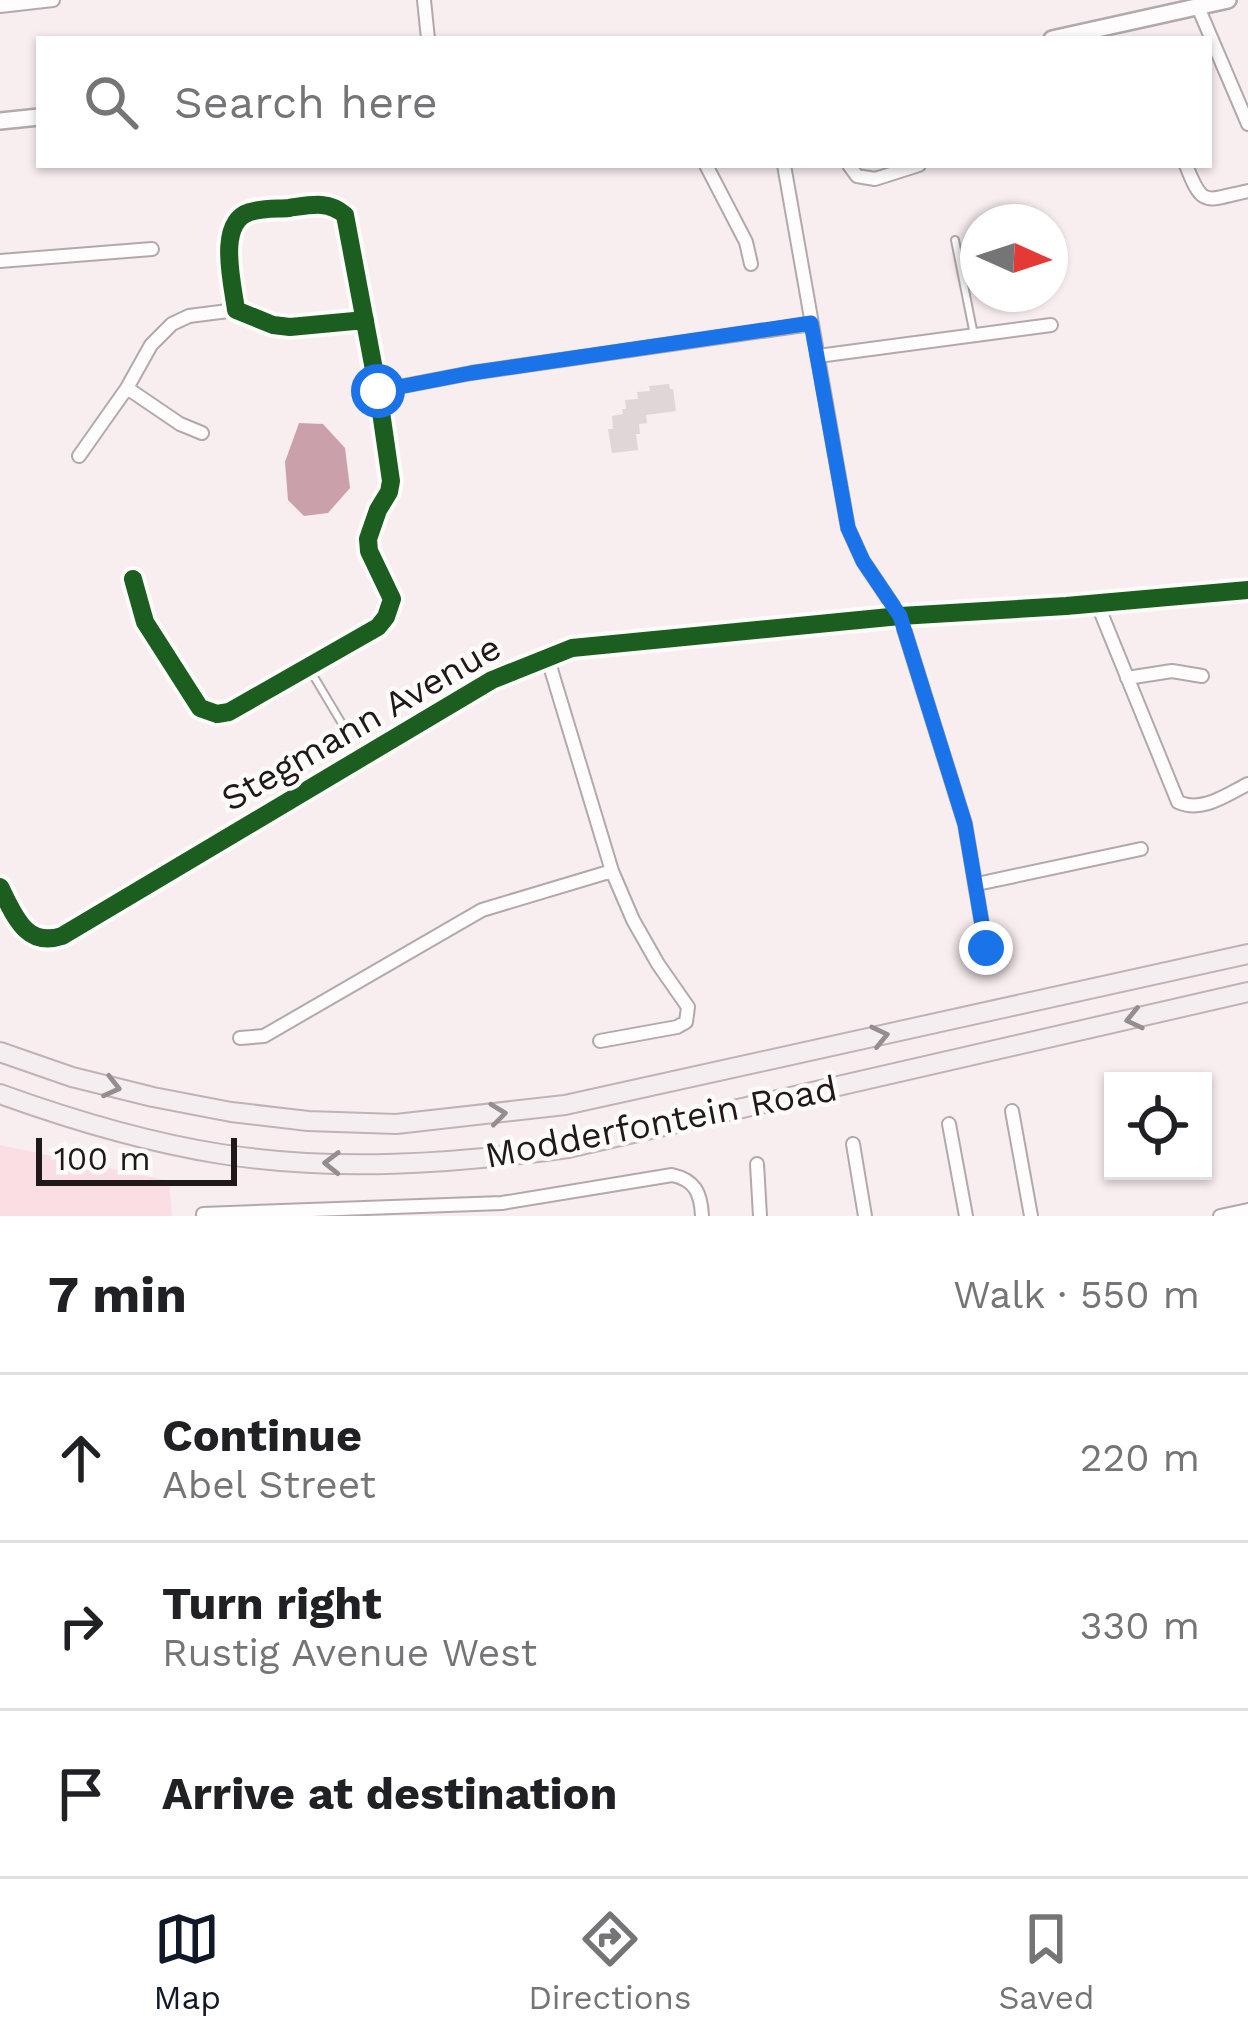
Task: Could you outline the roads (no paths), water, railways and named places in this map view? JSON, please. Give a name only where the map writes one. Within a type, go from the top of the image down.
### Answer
[{"type":"main road","name":"Modderfontein Road","points":[[0,1052],[72,1077],[231,1112],[396,1124],[565,1105],[1248,954]]},
{"type":"main road","name":"Modderfontein Road","points":[[0,1094],[144,1139],[224,1155],[305,1162],[487,1160],[568,1148],[1248,992]]},
{"type":"street","points":[[0,5],[53,0]]},
{"type":"street","points":[[424,0],[428,36]]},
{"type":"street","points":[[1066,36],[1228,0]]},
{"type":"street","points":[[1198,7],[1210,36]]},
{"type":"street","points":[[1212,40],[1248,124]]},
{"type":"street","points":[[0,121],[36,117]]},
{"type":"street","points":[[708,168],[746,242],[751,264]]},
{"type":"street","points":[[785,168],[848,528],[863,561],[900,616],[965,824],[986,948]]},
{"type":"street","points":[[851,168],[857,176],[875,179],[910,168]]},
{"type":"street","points":[[1187,168],[1203,197],[1248,191]]},
{"type":"street","points":[[133,579],[146,622],[200,708],[218,715],[308,667],[386,617],[392,599],[369,551],[371,528],[391,481],[345,215],[323,204],[248,212],[237,219],[229,250],[236,310]]},
{"type":"street","points":[[0,261],[152,249]]},
{"type":"street","points":[[79,456],[127,388],[151,344],[172,324],[189,316],[236,310],[290,327],[365,320]]},
{"type":"street","points":[[378,391],[811,323]]},
{"type":"street","points":[[818,356],[1051,325]]},
{"type":"street","points":[[127,388],[180,424],[202,433]]},
{"type":"street","name":"Stegmann Avenue","points":[[0,887],[21,927],[42,939],[62,936],[492,680],[572,648],[900,616],[1247,592]]},
{"type":"street","points":[[1097,603],[1178,802],[1202,806],[1248,784]]},
{"type":"street","points":[[547,656],[611,871],[633,920],[688,1007],[686,1022],[677,1027],[600,1041]]},
{"type":"street","points":[[1127,678],[1172,671],[1202,676]]},
{"type":"street","points":[[976,884],[1142,849]]},
{"type":"street","points":[[240,1038],[263,1036],[482,910],[611,871]]},
{"type":"street","points":[[1012,1112],[1030,1216]]},
{"type":"street","points":[[950,1124],[966,1216]]},
{"type":"street","points":[[853,1144],[865,1216]]},
{"type":"street","points":[[757,1164],[760,1216]]},
{"type":"street","points":[[203,1214],[502,1203],[672,1175],[686,1178],[695,1187],[701,1198],[701,1216]]},
{"type":"street","points":[[1220,1216],[1248,1210]]},
{"type":"lane","points":[[955,240],[974,335]]},
{"type":"lane","points":[[308,667],[344,727]]}]
